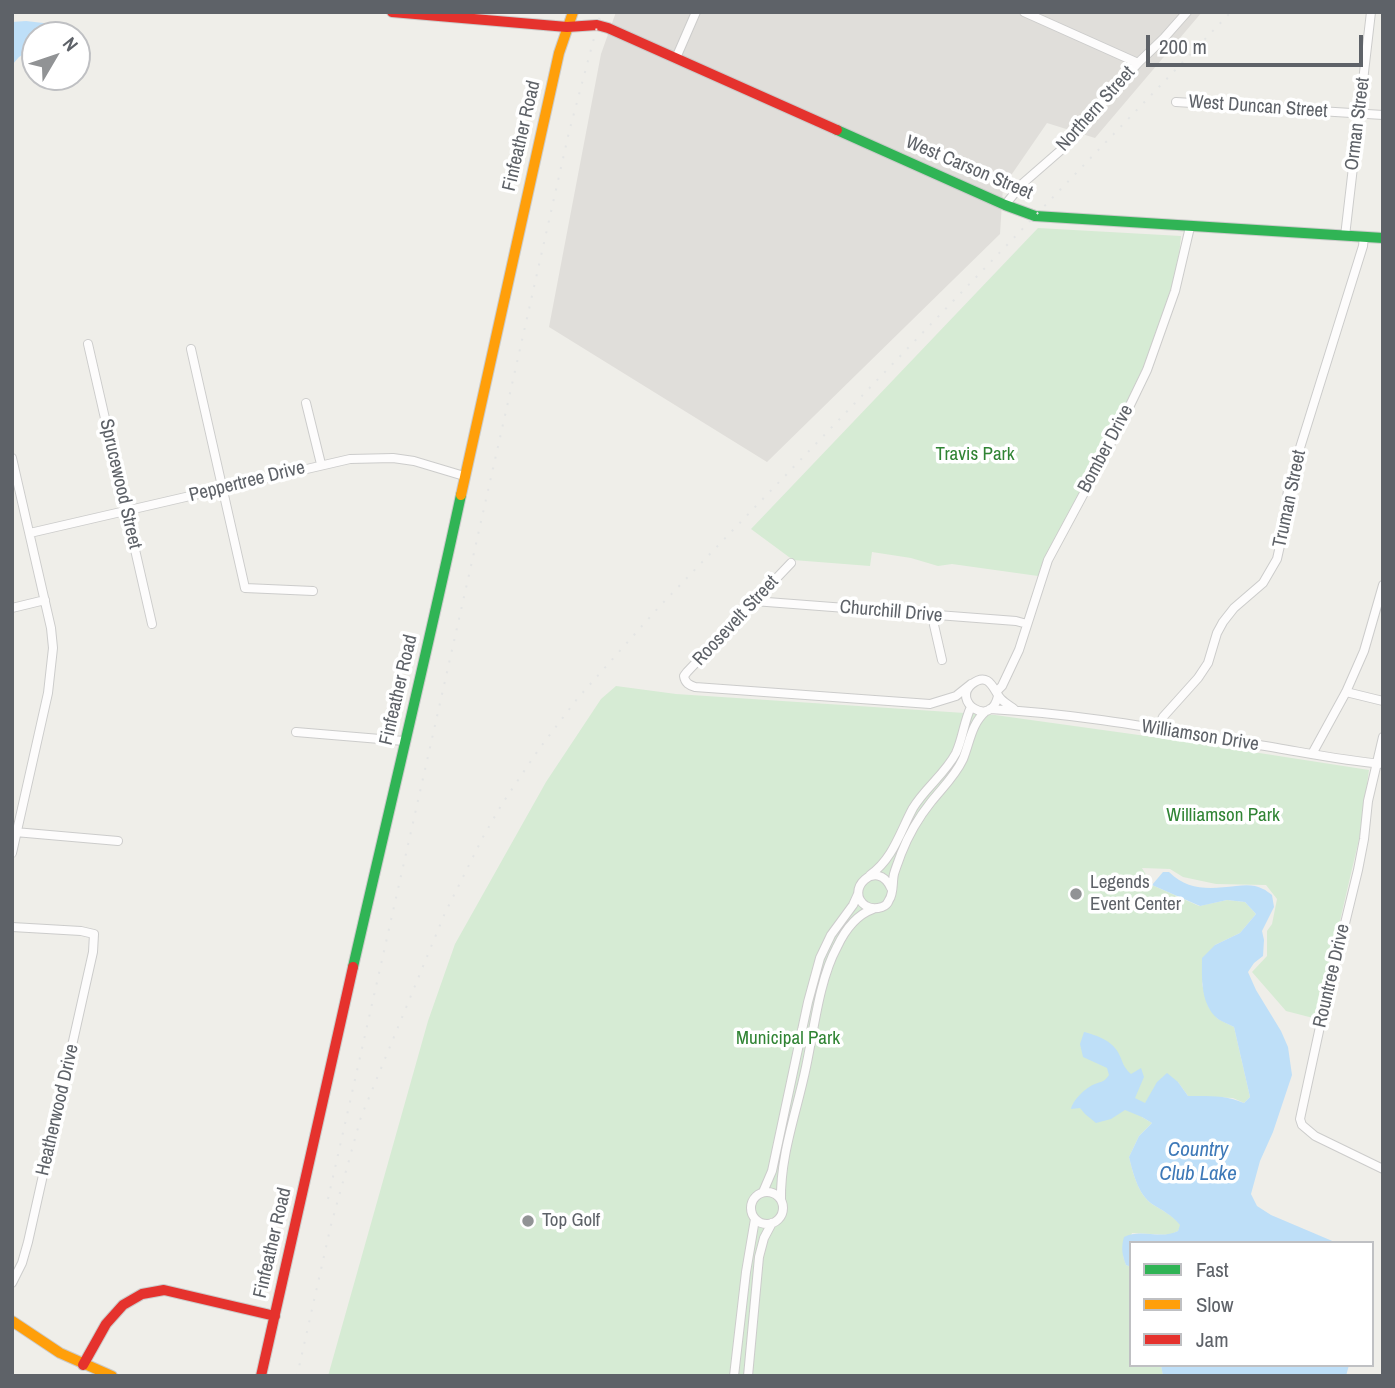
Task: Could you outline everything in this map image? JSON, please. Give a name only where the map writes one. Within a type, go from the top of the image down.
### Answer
[{"type":"street","name":"West Carson Street","points":[[392,12],[485,16],[567,27],[597,25],[623,34],[1005,205],[1043,217],[1383,238]]},
{"type":"street","name":"Finfeather Road","points":[[261,1376],[559,53],[573,12]]},
{"type":"street","points":[[676,58],[696,12]]},
{"type":"street","points":[[1024,12],[1138,62]]},
{"type":"street","name":"Northern Street","points":[[1005,205],[1022,184],[1060,150],[1186,12]]},
{"type":"street","name":"Orman Street","points":[[1345,236],[1371,12]]},
{"type":"street","name":"West Duncan Street","points":[[1176,102],[1383,116]]},
{"type":"street","name":"Bomber Drive","points":[[997,693],[1019,650],[1048,560],[1147,370],[1175,291],[1190,227]]},
{"type":"street","name":"Truman Street","points":[[1158,728],[1163,717],[1208,663],[1223,622],[1234,608],[1263,583],[1277,559],[1289,483],[1364,237]]},
{"type":"street","name":"Sprucewood Street","points":[[88,344],[152,624]]},
{"type":"street","points":[[191,349],[245,588],[313,591]]},
{"type":"street","points":[[306,403],[321,464]]},
{"type":"street","points":[[12,458],[45,600],[53,648],[48,693],[12,853]]},
{"type":"street","name":"Peppertree Drive","points":[[30,533],[350,458],[414,461],[464,476]]},
{"type":"street","name":"Roosevelt Street","points":[[791,563],[687,672],[684,680],[688,685],[930,704],[946,700]]},
{"type":"street","points":[[1312,754],[1346,692],[1364,651],[1383,585]]},
{"type":"street","points":[[12,608],[45,600]]},
{"type":"street","name":"Churchill Drive","points":[[754,601],[1027,624]]},
{"type":"street","points":[[935,615],[934,625],[942,660]]},
{"type":"street","points":[[946,700],[971,684],[1001,675],[1010,667]]},
{"type":"street","points":[[985,681],[994,686],[997,693],[1017,711]]},
{"type":"street","points":[[763,1192],[772,1171],[820,958],[831,935],[853,905],[861,883],[883,865],[913,808],[957,751],[970,705],[967,693],[971,684]]},
{"type":"street","points":[[1346,692],[1383,701]]},
{"type":"street","points":[[748,1376],[759,1257],[772,1223],[781,1216],[784,1161],[825,975],[837,946],[855,919],[863,912],[888,903],[903,848],[932,800],[952,779],[974,725],[979,716],[994,705],[997,693]]},
{"type":"street","points":[[946,700],[970,705],[975,710],[988,710]]},
{"type":"street","name":"Williamson Drive","points":[[988,710],[1158,728],[1379,764]]},
{"type":"street","points":[[296,732],[404,741]]},
{"type":"street","name":"Rountree Drive","points":[[1383,737],[1379,764],[1368,801],[1358,870],[1300,1119],[1302,1125],[1315,1136],[1383,1169]]},
{"type":"street","points":[[15,832],[118,841]]},
{"type":"street","points":[[869,876],[881,876],[891,888]]},
{"type":"street","points":[[858,894],[863,904],[873,909]]},
{"type":"street","name":"Heatherwood Drive","points":[[12,927],[94,934],[93,952],[28,1242],[12,1283]]},
{"type":"street","points":[[734,1376],[755,1219],[752,1203],[758,1194],[763,1192],[773,1193],[781,1200]]},
{"type":"street","points":[[755,1219],[772,1223]]},
{"type":"street","points":[[83,1365],[106,1324],[123,1305],[142,1294],[164,1290],[275,1316]]},
{"type":"street","points":[[12,1321],[30,1335],[83,1365],[112,1376]]},
{"type":"shaded area","points":[[616,12],[1202,12],[1095,138],[1047,123],[1003,187],[1000,234],[767,462],[549,327],[601,54]]},
{"type":"green space","name":"Travis Park","points":[[1038,228],[1181,236],[1171,289],[1149,353],[1120,418],[1038,576],[952,564],[938,566],[911,558],[872,552],[870,566],[793,560],[751,529]]},
{"type":"green space","name":"Municipal Park","points":[[616,686],[676,694],[995,715],[1369,770],[1360,835],[1317,1019],[1286,1011],[1252,972],[1267,956],[1267,931],[1272,924],[1277,899],[1266,885],[1216,884],[1183,877],[1170,869],[1142,868],[1152,885],[1199,906],[1227,900],[1245,902],[1256,914],[1240,933],[1215,945],[1202,984],[1208,1006],[1218,1019],[1234,1027],[1250,1097],[1244,1103],[1233,1098],[1188,1096],[1178,1082],[1142,1117],[1152,1123],[1139,1136],[1129,1157],[1143,1195],[1181,1225],[1178,1231],[1170,1235],[1132,1233],[1123,1256],[1129,1266],[1129,1367],[1161,1367],[1163,1376],[328,1376],[428,1021],[455,944],[546,782],[601,699]]},
{"type":"water","points":[[21,21],[21,56],[12,65],[12,22]]},
{"type":"water","name":"Country Club Lake","points":[[1163,872],[1169,872],[1192,886],[1253,886],[1272,895],[1274,907],[1262,931],[1263,956],[1248,972],[1288,1047],[1292,1075],[1260,1161],[1251,1194],[1257,1206],[1271,1215],[1332,1241],[1129,1241],[1129,1266],[1126,1265],[1122,1251],[1124,1237],[1171,1233],[1178,1231],[1180,1225],[1147,1200],[1132,1170],[1129,1157],[1139,1136],[1152,1123],[1125,1110],[1111,1119],[1096,1123],[1080,1108],[1071,1109],[1084,1091],[1109,1075],[1107,1068],[1083,1057],[1080,1044],[1084,1032],[1113,1046],[1131,1074],[1141,1068],[1144,1077],[1135,1098],[1145,1103],[1157,1082],[1167,1073],[1188,1096],[1224,1097],[1244,1103],[1250,1097],[1234,1027],[1212,1013],[1205,998],[1202,958],[1215,945],[1240,933],[1256,914],[1245,902],[1227,900],[1200,906],[1152,885]]},
{"type":"water","points":[[1161,1367],[1348,1367],[1346,1376],[1163,1376]]},
{"type":"railway","points":[[328,1199],[569,132],[601,12]]},
{"type":"railway","points":[[297,1376],[331,1225],[361,1117],[445,913],[483,837],[539,749],[577,699],[658,608],[1231,12]]},
{"type":"traffic: fast","points":[[837,130],[1035,216],[1383,238]]},
{"type":"traffic: fast","points":[[353,967],[461,495]]},
{"type":"traffic: slow","points":[[461,495],[559,53],[573,12]]},
{"type":"traffic: slow","points":[[12,1321],[60,1353],[112,1376]]},
{"type":"traffic: jam","points":[[392,12],[567,27],[597,25],[837,130]]},
{"type":"traffic: jam","points":[[261,1376],[353,967]]},
{"type":"traffic: jam","points":[[83,1365],[106,1324],[123,1305],[142,1294],[164,1290],[275,1316]]},
{"type":"place","name":"Legends Event Center","points":[[1076,894]]},
{"type":"place","name":"Top Golf","points":[[528,1221]]},
{"type":"park label","name":"Williamson Park","points":[[1223,816]]}]
